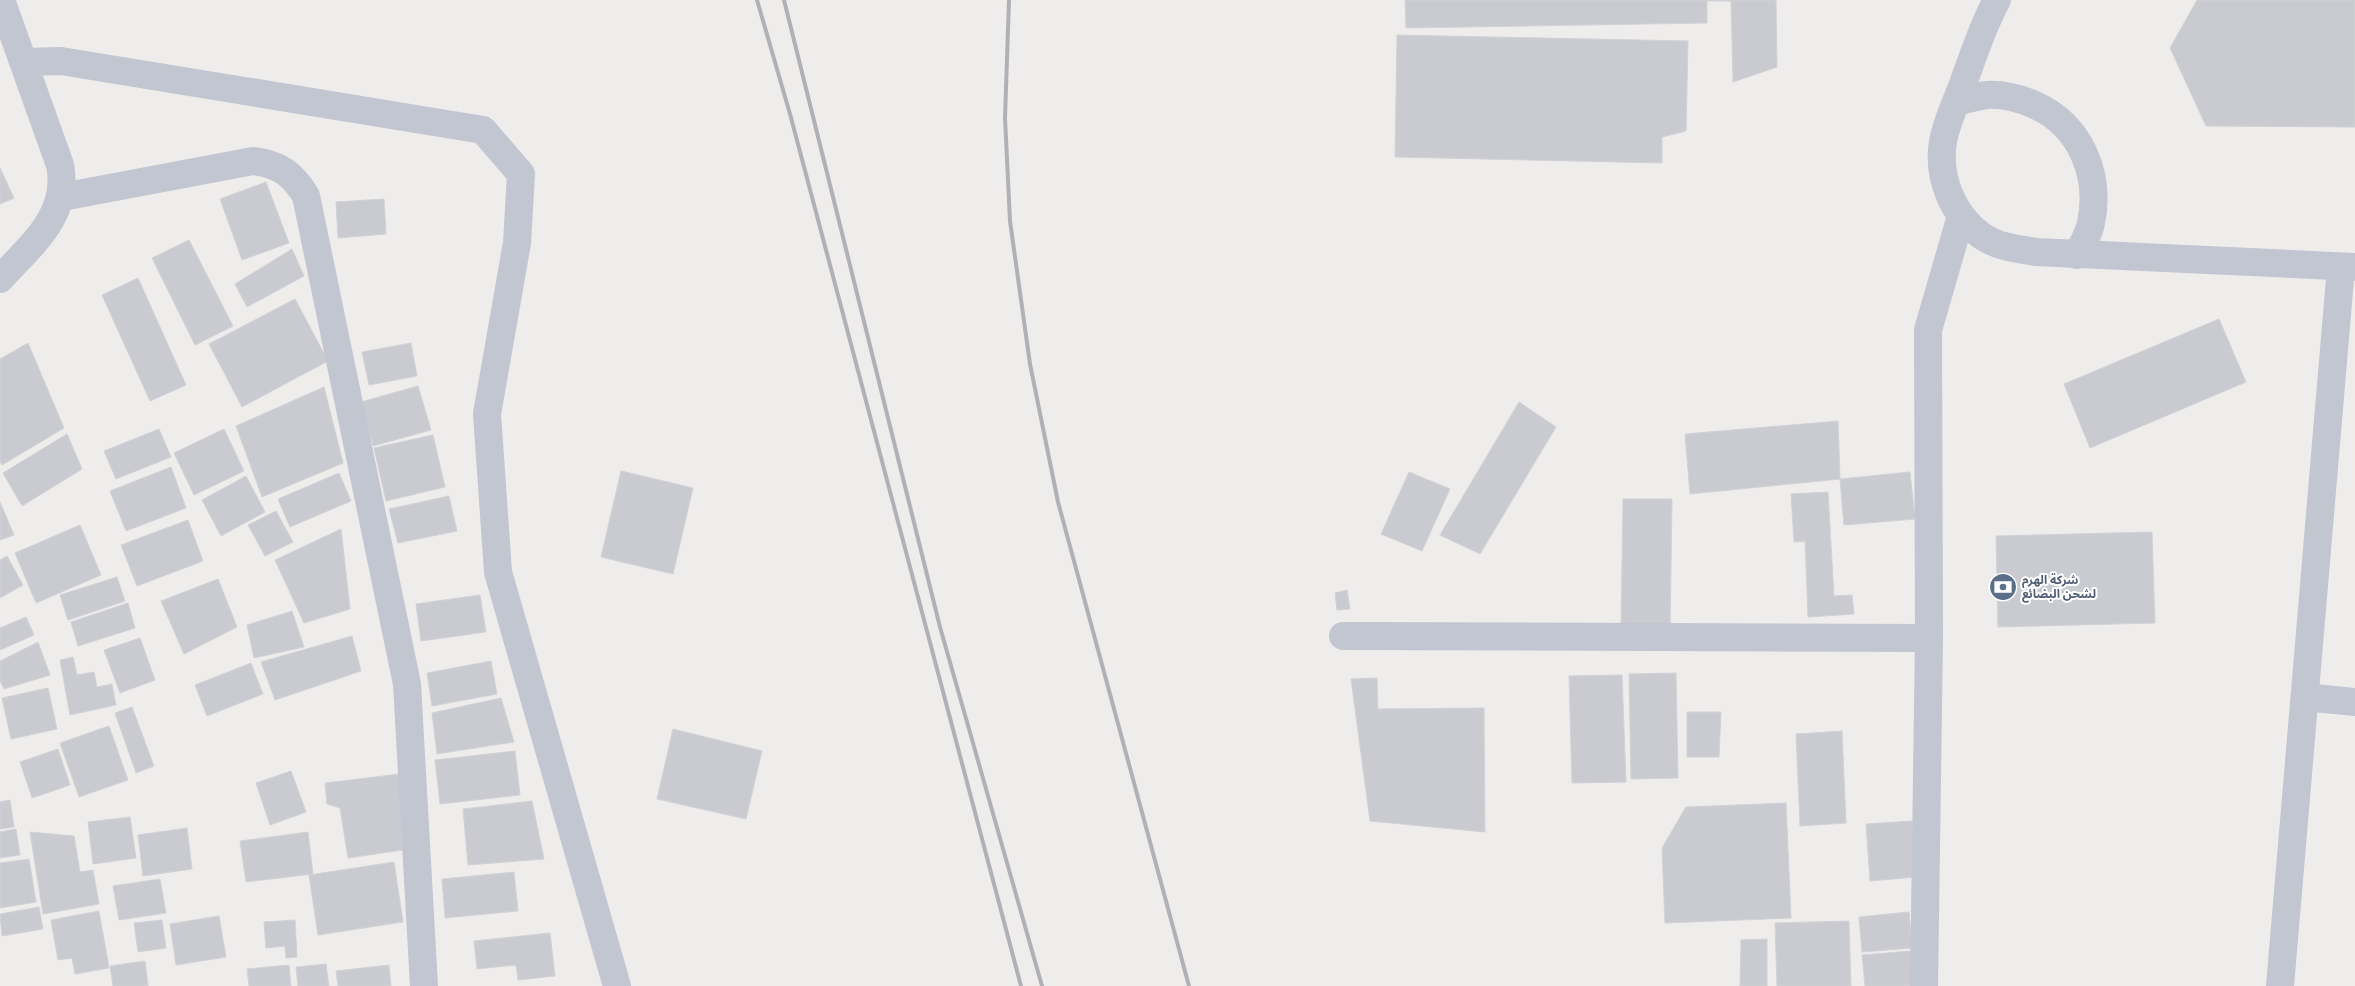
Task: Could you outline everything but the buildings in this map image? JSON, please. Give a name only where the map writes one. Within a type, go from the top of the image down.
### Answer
[{"type":"street","points":[[0,279],[49,223],[62,197],[63,181],[60,165],[1,0]]},
{"type":"street","points":[[1997,0],[1973,54],[1943,142],[1942,168],[1948,193],[1961,216],[1982,236],[2008,248],[2077,255],[2348,267],[2304,697],[2280,986]]},
{"type":"street","points":[[24,62],[61,61],[483,130],[521,174],[517,243],[487,414],[498,572],[617,986]]},
{"type":"street","points":[[1956,102],[1988,95],[2020,98],[2049,112],[2073,133],[2089,162],[2095,193],[2091,225],[2077,255]]},
{"type":"street","points":[[62,197],[253,161],[270,163],[285,170],[298,182],[306,196],[407,684],[424,986]]},
{"type":"street","points":[[1924,986],[1929,638],[1928,330],[1961,216]]},
{"type":"street","points":[[1343,636],[1929,638]]},
{"type":"street","points":[[2304,697],[2355,702]]},
{"type":"railway","points":[[757,0],[790,114],[1021,986]]},
{"type":"railway","points":[[784,0],[940,627],[1042,986]]},
{"type":"railway","points":[[1009,0],[1005,118],[1010,221],[1030,364],[1058,502],[1189,986]]},
{"type":"place","name":"شركة الهرم لشحن البضائع","points":[[2003,587]]}]
